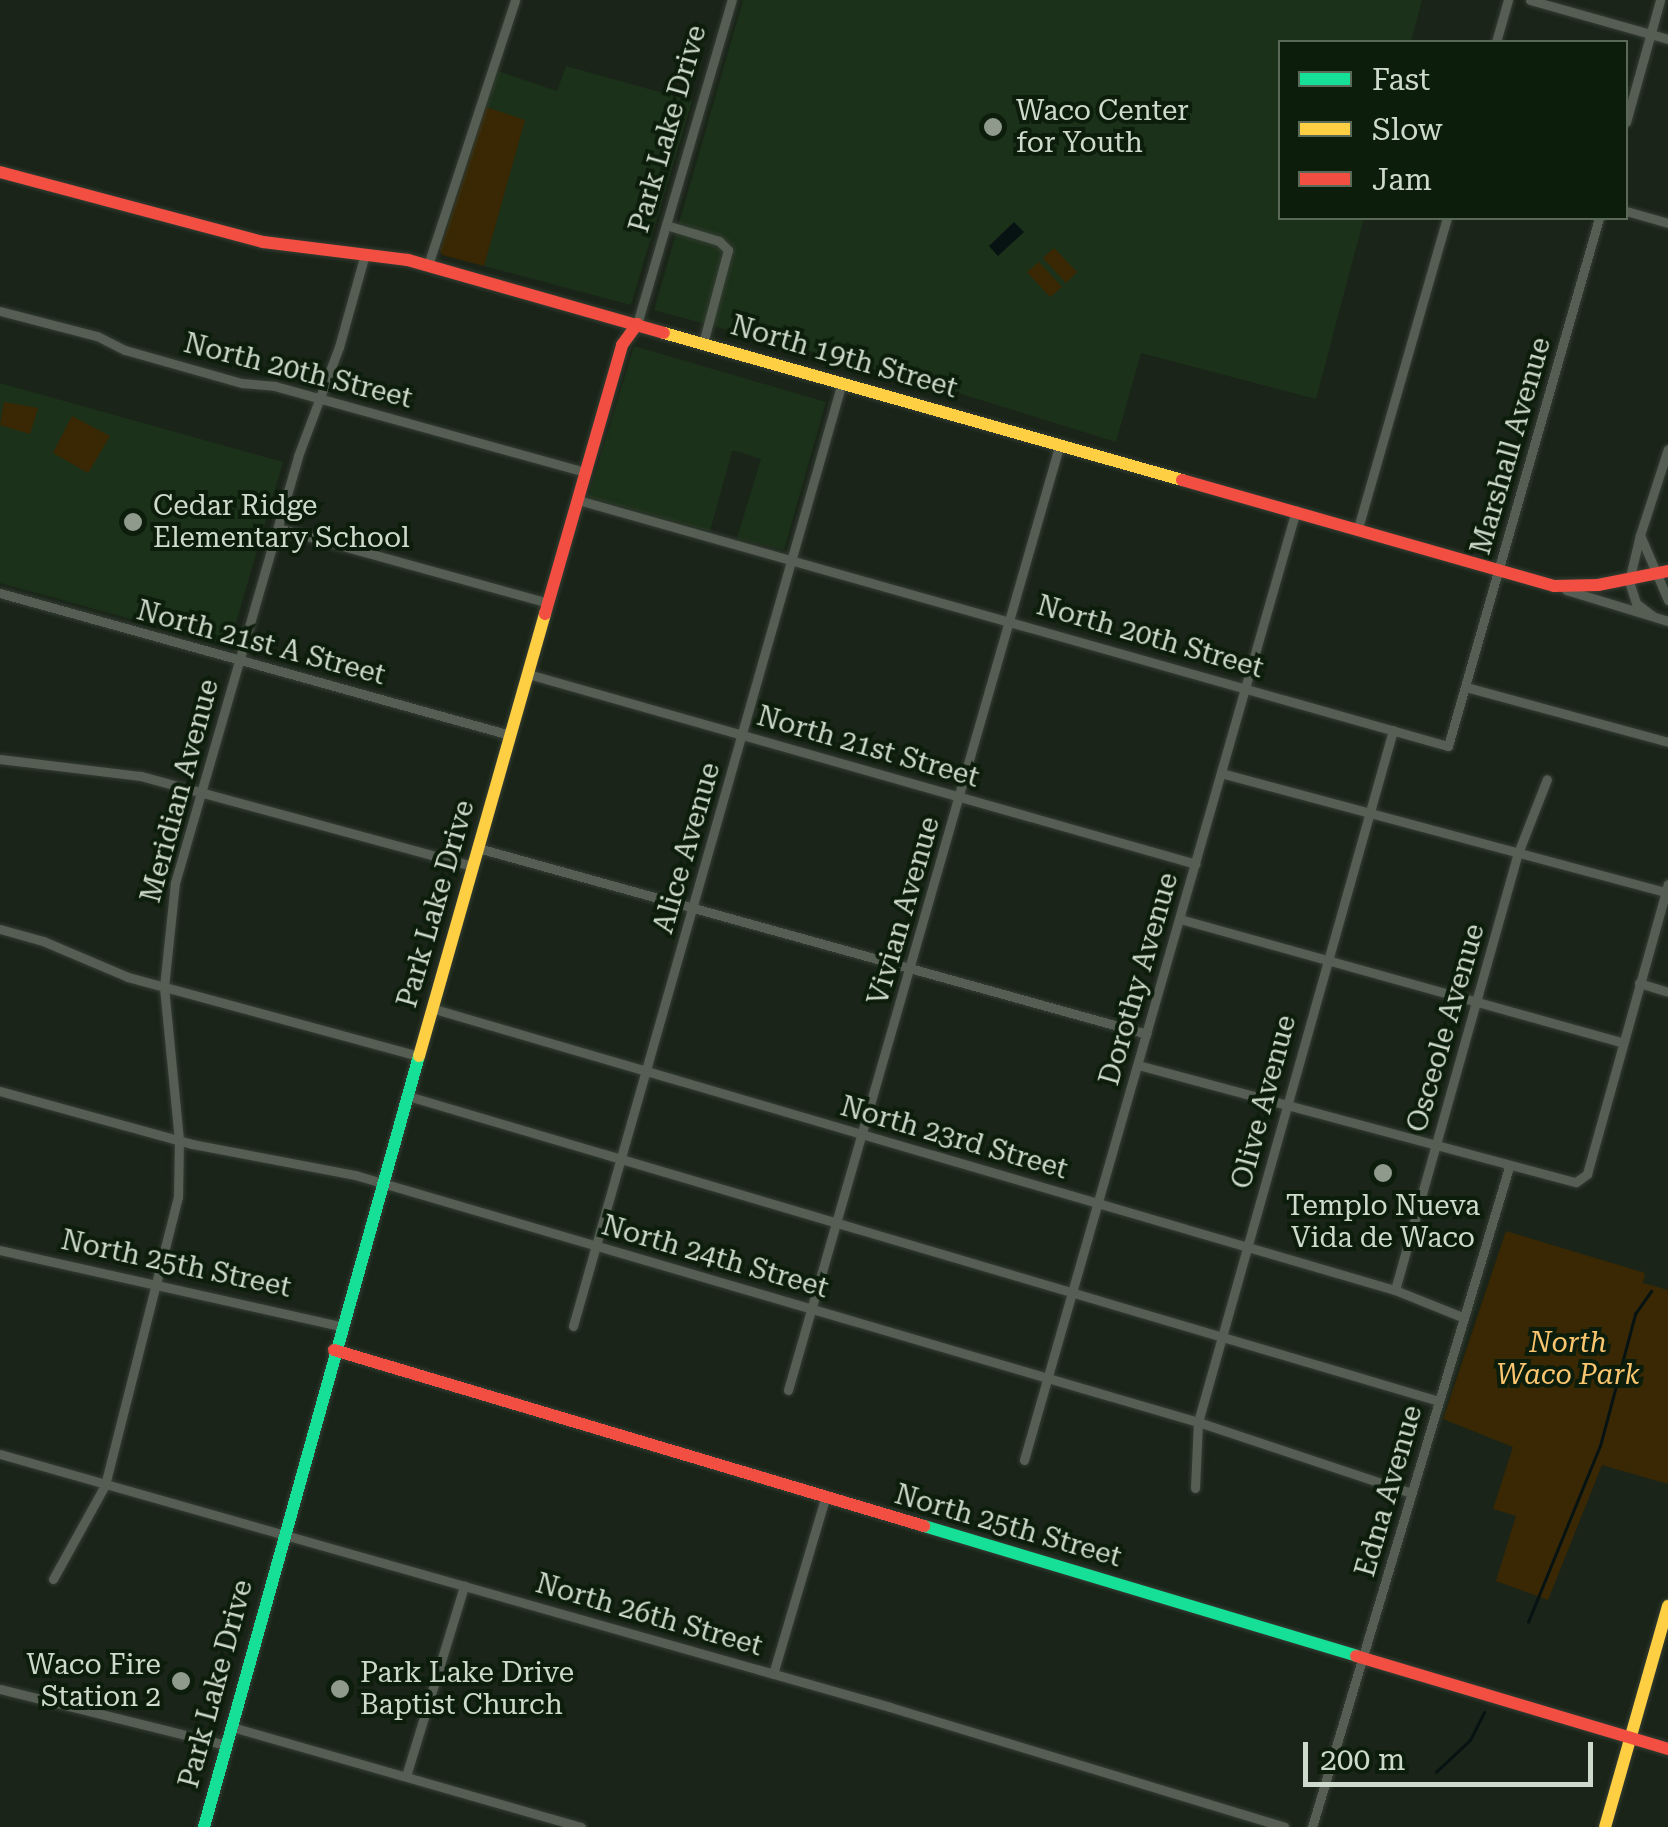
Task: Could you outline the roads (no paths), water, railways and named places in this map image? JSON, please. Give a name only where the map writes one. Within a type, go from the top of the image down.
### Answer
[{"type":"street","points":[[428,265],[514,0]]},
{"type":"street","name":"Park Lake Drive","points":[[204,1827],[282,1534],[622,346],[637,324],[732,0]]},
{"type":"street","points":[[1497,40],[1508,0]]},
{"type":"street","points":[[1530,0],[1668,39]]},
{"type":"street","points":[[1628,115],[1660,0]]},
{"type":"street","name":"North 19th Street","points":[[0,172],[262,242],[366,252],[428,265],[1500,568],[1668,622]]},
{"type":"street","points":[[1628,212],[1668,223]]},
{"type":"street","points":[[1358,528],[1447,220]]},
{"type":"street","name":"Marshall Avenue","points":[[1466,687],[1598,220]]},
{"type":"street","points":[[666,225],[719,242],[728,250],[703,343]]},
{"type":"street","name":"Meridian Avenue","points":[[53,1579],[104,1485],[178,1197],[179,1140],[164,987],[169,916],[238,661],[366,252]]},
{"type":"street","name":"North 20th Street","points":[[0,312],[90,334],[125,350],[242,382],[318,398],[586,472]]},
{"type":"street","name":"Alice Avenue","points":[[574,1326],[842,382]]},
{"type":"street","name":"Vivian Avenue","points":[[788,1390],[1060,443]]},
{"type":"street","points":[[1653,616],[1636,603],[1629,582],[1668,449]]},
{"type":"street","name":"North 20th Street","points":[[578,500],[1448,746],[1466,687]]},
{"type":"street","name":"Dorothy Avenue","points":[[1024,1460],[1296,510]]},
{"type":"street","points":[[278,528],[548,603]]},
{"type":"street","points":[[1640,535],[1662,573],[1668,600]]},
{"type":"street","points":[[1554,586],[1629,582],[1662,573]]},
{"type":"street","name":"North 21st A Street","points":[[0,594],[510,735]]},
{"type":"street","name":"North 21st Street","points":[[528,674],[1196,864]]},
{"type":"street","points":[[1466,687],[1668,742]]},
{"type":"street","name":"Olive Avenue","points":[[1195,1488],[1198,1422],[1393,730]]},
{"type":"street","points":[[0,759],[104,769],[472,866]]},
{"type":"street","points":[[1138,1065],[1566,1182],[1587,1174],[1667,888],[1518,853],[1221,773]]},
{"type":"street","name":"Osceole Avenue","points":[[1395,1290],[1518,853],[1547,780]]},
{"type":"street","points":[[478,848],[1147,1034]]},
{"type":"street","points":[[1180,918],[1622,1042]]},
{"type":"street","points":[[0,928],[164,987],[418,1056]]},
{"type":"street","points":[[1639,983],[1668,992]]},
{"type":"street","name":"North 23rd Street","points":[[432,1008],[1395,1290],[1462,1317]]},
{"type":"street","name":"North 24th Street","points":[[0,1091],[179,1140],[334,1169],[1198,1422],[1411,1492]]},
{"type":"street","points":[[408,1096],[620,1162],[1440,1402]]},
{"type":"street","name":"Edna Avenue","points":[[1312,1827],[1509,1167]]},
{"type":"street","name":"North 25th Street","points":[[0,1250],[341,1326]]},
{"type":"street","name":"North 25th Street","points":[[334,1350],[1668,1749]]},
{"type":"street","name":"North 26th Street","points":[[0,1454],[773,1674],[1284,1827]]},
{"type":"street","points":[[773,1674],[825,1498]]},
{"type":"street","points":[[406,1776],[464,1586]]},
{"type":"street","points":[[1605,1827],[1668,1606]]},
{"type":"street","points":[[0,1690],[227,1745]]},
{"type":"street","points":[[232,1727],[581,1827]]},
{"type":"waterway","points":[[1528,1622],[1600,1446],[1635,1314],[1651,1291]]},
{"type":"waterway","points":[[1436,1772],[1470,1740],[1484,1712]]},
{"type":"place","name":"Waco Center for Youth","points":[[993,127]]},
{"type":"place","name":"Cedar Ridge Elementary School","points":[[133,522]]},
{"type":"place","name":"Templo Nueva Vida de Waco","points":[[1383,1173]]},
{"type":"place","name":"Waco Fire Station 2","points":[[181,1681]]},
{"type":"place","name":"Park Lake Drive Baptist Church","points":[[340,1689]]},
{"type":"park label","name":"North Waco Park","points":[[1568,1359]]}]
